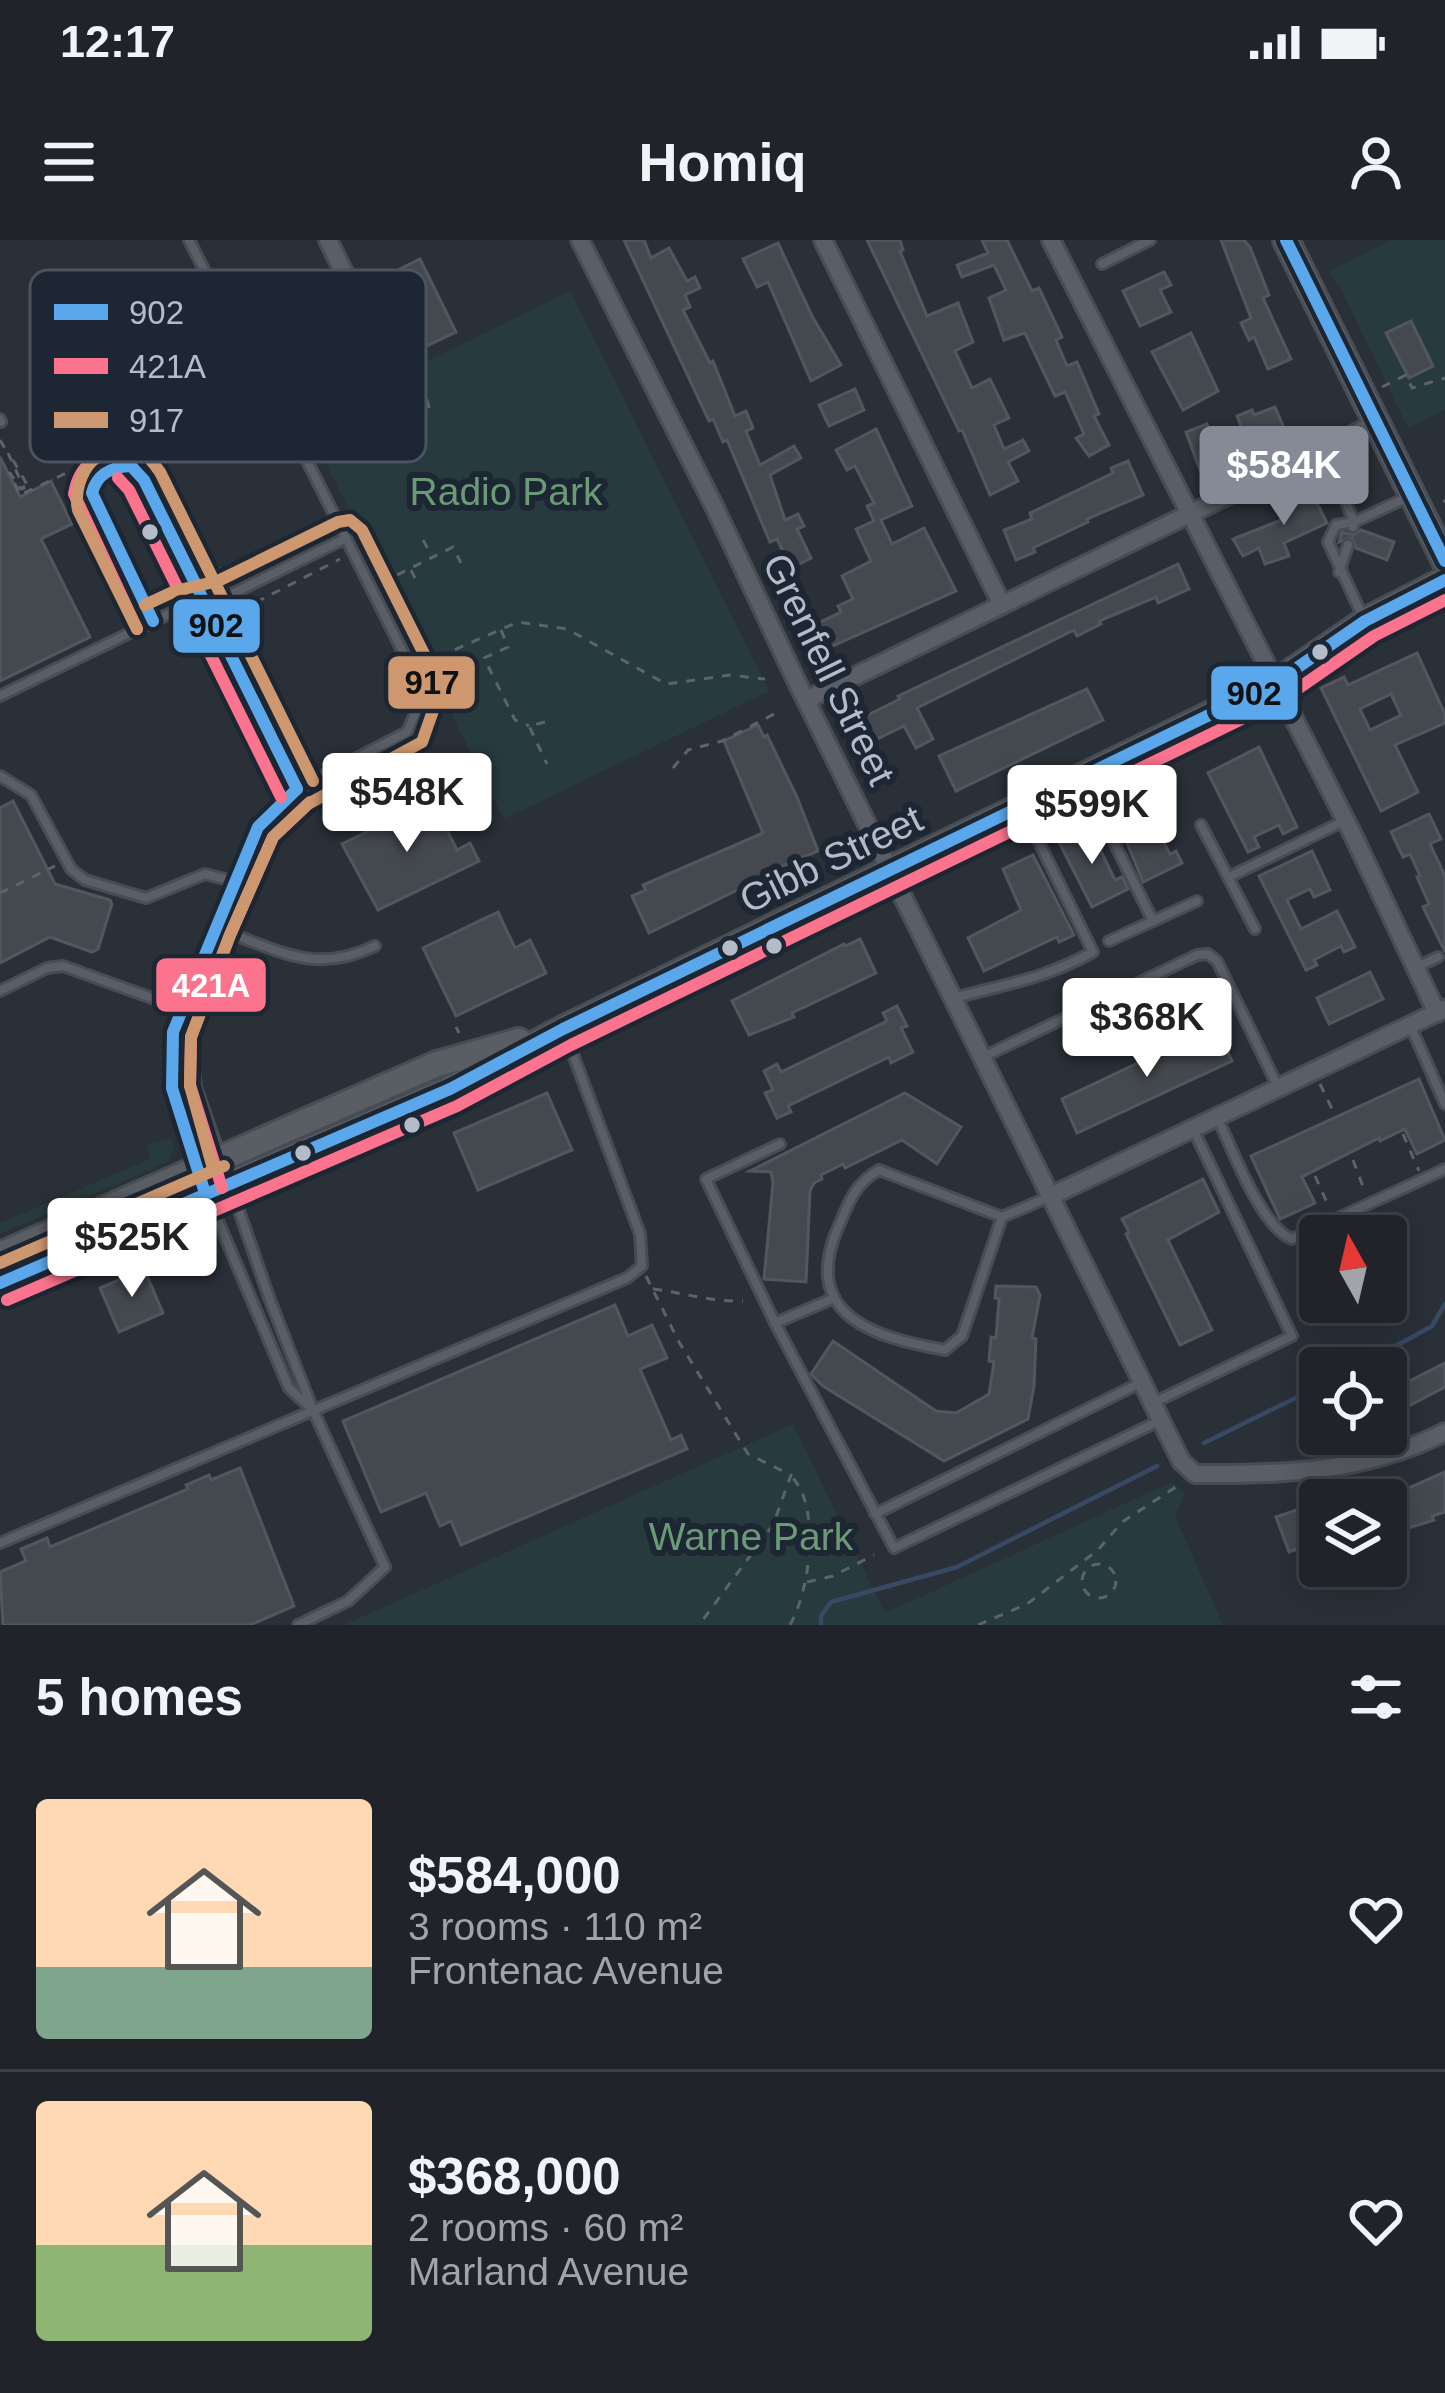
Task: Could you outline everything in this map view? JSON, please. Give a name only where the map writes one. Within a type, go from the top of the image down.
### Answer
[{"type":"main road","points":[[1286,240],[1445,561]]},
{"type":"main road","name":"Gibb Street","points":[[0,1255],[226,1171],[437,1064],[563,1029],[1276,683],[1365,621],[1445,580]]},
{"type":"main road","name":"Gibb Street","points":[[0,1283],[200,1181]]},
{"type":"street","points":[[328,240],[343,270]]},
{"type":"street","name":"Grenfell Street","points":[[580,240],[716,508],[1156,1412],[1181,1461],[1195,1474]]},
{"type":"street","points":[[823,240],[1002,605]]},
{"type":"street","points":[[1051,240],[1415,968],[1441,1011],[1051,1196]]},
{"type":"street","points":[[806,700],[1377,424]]},
{"type":"street","points":[[1195,1474],[1305,1473],[1409,1450],[1445,1432]]},
{"type":"lane","points":[[189,240],[205,270]]},
{"type":"lane","points":[[1102,264],[1150,240]]},
{"type":"lane","points":[[1324,449],[1354,525]]},
{"type":"lane","points":[[306,462],[413,672],[418,707],[411,727],[398,739],[297,789],[258,827],[172,1032],[170,1072],[200,1181],[289,1388],[313,1410]]},
{"type":"lane","points":[[153,621],[92,493],[98,478],[121,466],[130,466],[144,480],[297,789]]},
{"type":"lane","points":[[1365,621],[1330,555],[1329,534],[1336,525],[1354,525],[1413,495]]},
{"type":"lane","points":[[0,696],[153,621],[233,594],[346,538]]},
{"type":"lane","points":[[1340,572],[1348,545]]},
{"type":"lane","points":[[0,776],[31,795],[71,869],[85,880],[146,898],[205,874],[233,881]]},
{"type":"lane","points":[[1081,777],[1153,921]]},
{"type":"lane","points":[[953,999],[1008,988],[1060,970],[1093,952],[1021,806]]},
{"type":"lane","points":[[1229,877],[1345,820]]},
{"type":"lane","points":[[1201,825],[1255,929]]},
{"type":"lane","points":[[1108,941],[1197,901]]},
{"type":"lane","points":[[213,928],[310,962],[338,961],[375,946]]},
{"type":"lane","points":[[982,1058],[1208,954],[1217,961],[1279,1088]]},
{"type":"lane","points":[[1415,968],[1438,957]]},
{"type":"lane","points":[[0,991],[47,968],[63,966],[185,1010]]},
{"type":"lane","points":[[185,1010],[196,1088],[313,1410],[386,1568],[348,1601],[298,1625]]},
{"type":"lane","points":[[1411,1025],[1445,1104]]},
{"type":"lane","points":[[0,1543],[627,1278],[642,1266],[640,1234],[563,1029]]},
{"type":"lane","points":[[1217,1117],[1278,1233],[1292,1239],[1299,1236]]},
{"type":"lane","points":[[780,1144],[706,1179],[775,1323],[894,1548],[1292,1336],[1193,1129]]},
{"type":"lane","points":[[1346,1215],[1445,1169]]},
{"type":"lane","points":[[1002,1217],[962,1336],[945,1350],[867,1331],[832,1299],[829,1250],[857,1182],[879,1170],[1002,1217],[1051,1196]]},
{"type":"lane","points":[[775,1323],[832,1299]]},
{"type":"lane","points":[[875,1514],[1142,1382]]},
{"type":"path","points":[[1364,396],[1406,375],[1412,388],[1445,378]]},
{"type":"path","points":[[426,396],[430,411]]},
{"type":"path","points":[[0,440],[29,490]]},
{"type":"path","points":[[8,453],[24,488],[10,473],[20,495],[80,467]]},
{"type":"path","points":[[151,462],[205,570],[218,564],[224,577],[296,542]]},
{"type":"path","points":[[74,498],[128,608]]},
{"type":"path","points":[[423,540],[432,557]]},
{"type":"path","points":[[381,583],[454,547],[461,563]]},
{"type":"path","points":[[299,750],[236,624],[246,619],[242,610],[342,558]]},
{"type":"path","points":[[410,568],[418,584]]},
{"type":"path","points":[[422,664],[531,621],[567,629],[666,684],[730,675],[765,679]]},
{"type":"path","points":[[500,630],[508,646],[484,658],[515,720],[529,726],[545,722]]},
{"type":"path","points":[[674,768],[688,750],[722,741],[782,710]]},
{"type":"path","points":[[529,726],[547,764]]},
{"type":"path","points":[[0,892],[57,865]]},
{"type":"path","points":[[1314,1071],[1334,1113]]},
{"type":"path","points":[[1402,1134],[1423,1179]]},
{"type":"path","points":[[1353,1160],[1370,1204]]},
{"type":"path","points":[[1315,1176],[1333,1215]]},
{"type":"path","points":[[743,1300],[711,1302],[684,1292],[651,1288],[748,1454],[791,1475],[804,1489],[810,1513],[806,1582],[793,1623]]},
{"type":"path","points":[[978,1625],[1027,1604],[1081,1563],[1122,1522],[1195,1474]]},
{"type":"path","points":[[699,1625],[772,1525],[791,1475]]},
{"type":"path","points":[[806,1582],[847,1570],[874,1555]]},
{"type":"path","points":[[1081,1563],[1086,1570]]},
{"type":"path","points":[[1096,1564],[1108,1566],[1116,1581],[1112,1592],[1103,1598],[1088,1594],[1082,1585],[1086,1570],[1096,1564]]},
{"type":"green space","points":[[1392,240],[1445,240],[1445,410],[1408,428],[1340,287],[1328,272]]},
{"type":"green space","name":"Radio Park","points":[[570,291],[769,691],[504,819],[326,462],[426,462],[426,362]]},
{"type":"green space","points":[[172,1137],[168,1162],[0,1234],[0,1223],[150,1159],[147,1145]]},
{"type":"green space","name":"Warne Park","points":[[793,1424],[885,1613],[1172,1482],[1185,1492],[1175,1516],[1223,1625],[344,1625]]},
{"type":"building","points":[[624,240],[644,240],[651,258],[669,248],[687,281],[695,277],[700,288],[685,295],[690,307],[683,310],[710,363],[713,361],[735,416],[746,411],[753,428],[746,431],[760,465],[794,446],[801,458],[770,475],[785,520],[798,514],[804,526],[797,529],[811,558],[791,568],[777,539],[770,542],[727,440],[723,442],[713,419],[709,421]]},
{"type":"building","points":[[867,240],[900,240],[900,251],[927,316],[958,303],[973,342],[955,351],[972,388],[990,379],[1009,418],[994,425],[1004,449],[1023,440],[1029,451],[1008,462],[1018,481],[990,495]]},
{"type":"building","points":[[982,240],[1007,240],[1032,291],[1039,288],[1062,337],[1056,340],[1067,366],[1077,362],[1109,445],[1089,456],[1076,438],[1084,434],[1065,392],[1055,396],[1025,333],[1004,340],[989,298],[1006,290],[994,265],[962,277],[957,265],[988,253]]},
{"type":"building","points":[[1221,240],[1244,240],[1250,247],[1269,295],[1263,298],[1291,359],[1268,369],[1254,337],[1249,340],[1241,323],[1251,318]]},
{"type":"building","points":[[778,243],[841,365],[811,381],[768,282],[757,287],[743,259]]},
{"type":"building","points":[[420,259],[425,270],[398,270]]},
{"type":"building","points":[[426,271],[456,332],[426,346]]},
{"type":"building","points":[[1164,272],[1171,285],[1160,290],[1171,312],[1140,326],[1123,291]]},
{"type":"building","points":[[1411,321],[1433,366],[1409,378],[1386,333]]},
{"type":"building","points":[[1191,333],[1218,391],[1183,410],[1152,352]]},
{"type":"building","points":[[855,389],[864,410],[829,426],[819,405]]},
{"type":"building","points":[[1275,407],[1284,428],[1249,446],[1237,416]]},
{"type":"building","points":[[1207,424],[1222,461],[1200,470],[1186,432]]},
{"type":"building","points":[[876,429],[912,506],[881,520],[892,544],[924,528],[956,591],[819,652],[808,628],[841,612],[838,606],[853,599],[842,576],[871,561],[856,529],[874,521],[867,506],[874,503],[855,466],[847,470],[836,450]]},
{"type":"building","points":[[0,457],[20,497],[51,481],[72,524],[41,539],[90,637],[0,681]]},
{"type":"building","points":[[1128,461],[1143,495],[1087,519],[1016,560],[1004,530],[1032,519],[1030,513]]},
{"type":"building","points":[[1310,489],[1327,523],[1284,543],[1289,556],[1265,564],[1259,548],[1243,556],[1233,539],[1286,518],[1279,505]]},
{"type":"building","points":[[1361,530],[1394,542],[1387,560],[1356,548],[1352,538],[1339,542],[1342,532],[1354,535]]},
{"type":"building","points":[[1178,564],[1189,589],[1158,603],[1156,597],[1099,621],[1101,624],[1077,636],[1074,630],[917,708],[933,739],[916,748],[904,726],[867,744],[856,721],[900,699],[898,696]]},
{"type":"building","points":[[1417,653],[1445,714],[1445,723],[1395,745],[1418,792],[1381,811],[1321,688],[1344,677],[1348,685]],"holes":[[[1391,694],[1401,715],[1370,730],[1360,709]]]},
{"type":"building","points":[[1087,689],[1103,720],[956,791],[939,756]]},
{"type":"building","points":[[758,725],[797,797],[818,851],[752,879],[754,882],[649,933],[632,896],[646,890],[643,885],[763,833],[724,741]]},
{"type":"building","points":[[1259,747],[1297,827],[1283,834],[1279,825],[1254,837],[1259,847],[1248,852],[1208,773]]},
{"type":"building","points":[[432,800],[457,850],[470,843],[479,861],[378,910],[342,844]]},
{"type":"building","points":[[13,801],[55,884],[110,900],[98,949],[92,952],[50,937],[0,963],[0,808]]},
{"type":"building","points":[[1152,803],[1159,816],[1151,820],[1170,854],[1176,851],[1182,863],[1143,882],[1123,833],[1119,835],[1113,822],[1114,815]]},
{"type":"building","points":[[1429,814],[1441,839],[1430,844],[1445,876],[1445,952],[1423,907],[1429,904],[1420,876],[1410,854],[1403,857],[1391,832]]},
{"type":"building","points":[[1098,829],[1105,842],[1098,845],[1115,880],[1122,877],[1128,889],[1092,907],[1059,842]]},
{"type":"building","points":[[1312,851],[1330,890],[1314,897],[1310,889],[1287,900],[1301,929],[1337,911],[1355,947],[1344,952],[1341,946],[1314,960],[1317,965],[1306,970],[1259,876]]},
{"type":"building","points":[[1033,855],[1074,935],[1059,942],[1057,937],[984,971],[968,938],[1021,910],[1003,869]]},
{"type":"building","points":[[498,912],[515,948],[530,940],[546,973],[456,1016],[423,948]]},
{"type":"building","points":[[860,939],[876,973],[749,1035],[732,1001]]},
{"type":"building","points":[[1370,972],[1383,999],[1329,1024],[1317,998]]},
{"type":"building","points":[[897,1006],[913,1052],[891,1063],[889,1057],[788,1106],[791,1112],[777,1118],[765,1093],[773,1090],[764,1071],[777,1064],[781,1072],[887,1021],[883,1013]]},
{"type":"building","points":[[1216,1026],[1232,1061],[1077,1133],[1062,1099]]},
{"type":"building","points":[[1419,1079],[1445,1140],[1417,1154],[1405,1129],[1379,1138],[1302,1177],[1315,1203],[1280,1219],[1251,1156]]},
{"type":"building","points":[[547,1093],[572,1150],[478,1190],[454,1133]]},
{"type":"building","points":[[905,1093],[961,1127],[937,1164],[902,1140],[821,1175],[810,1191],[806,1282],[764,1279],[773,1183],[771,1172],[750,1171]]},
{"type":"building","points":[[1203,1179],[1219,1212],[1168,1240],[1212,1330],[1180,1345],[1122,1219]]},
{"type":"building","points":[[144,1269],[163,1313],[119,1332],[100,1288]]},
{"type":"building","points":[[996,1286],[1036,1287],[1040,1295],[1032,1338],[1036,1339],[1034,1386],[1028,1419],[944,1461],[811,1374],[833,1341],[936,1411],[956,1413],[989,1394],[994,1362],[989,1361],[991,1337],[996,1338],[999,1299],[995,1298]]},
{"type":"building","points":[[615,1305],[628,1336],[652,1325],[667,1358],[640,1369],[671,1440],[681,1435],[687,1449],[461,1545],[451,1521],[440,1526],[426,1493],[381,1512],[343,1421]]},
{"type":"building","points":[[1445,1363],[1445,1387],[1407,1407],[1407,1382]]},
{"type":"building","points":[[240,1468],[294,1606],[250,1625],[3,1625],[0,1572],[26,1561],[21,1549],[47,1538],[50,1547],[188,1489],[186,1485],[209,1475],[211,1480]]},
{"type":"building","points":[[1445,1472],[1445,1512],[1407,1528],[1407,1489]]},
{"type":"building","points":[[1299,1509],[1299,1548],[1289,1552],[1276,1517]]},
{"type":"waterway","points":[[1394,1347],[1432,1326],[1445,1304]]},
{"type":"waterway","points":[[1204,1443],[1299,1396]]},
{"type":"waterway","points":[[821,1625],[831,1602],[957,1567],[1157,1466]]},
{"type":"transit line","name":"902","points":[[1286,240],[1445,561]]},
{"type":"transit line","name":"421A","points":[[91,462],[74,494],[137,629]]},
{"type":"transit line","name":"917","points":[[92,462],[79,483],[78,510],[137,629]]},
{"type":"transit line","name":"917","points":[[152,462],[313,781]]},
{"type":"transit line","name":"902","points":[[131,466],[144,480],[297,789]]},
{"type":"transit line","name":"902","points":[[131,466],[106,472],[92,493],[153,621]]},
{"type":"transit line","name":"421A","points":[[118,478],[129,490],[281,797]]},
{"type":"transit line","name":"917","points":[[145,605],[175,591],[218,581],[350,520],[362,530],[429,664],[435,705],[422,742],[308,804],[273,837],[191,1037],[190,1086],[212,1165]]},
{"type":"transit line","name":"902","points":[[0,1283],[450,1089],[563,1029],[1275,683],[1365,621],[1445,580]]},
{"type":"transit line","name":"421A","points":[[7,1300],[457,1106],[571,1045],[1283,699],[1374,636],[1445,600]]},
{"type":"transit line","name":"902","points":[[205,1193],[172,1088],[173,1032],[258,827],[297,789]]},
{"type":"transit line","name":"421A","points":[[222,1188],[190,1085],[191,1037],[273,837],[310,802]]},
{"type":"transit line","name":"917","points":[[0,1263],[224,1166]]}]
